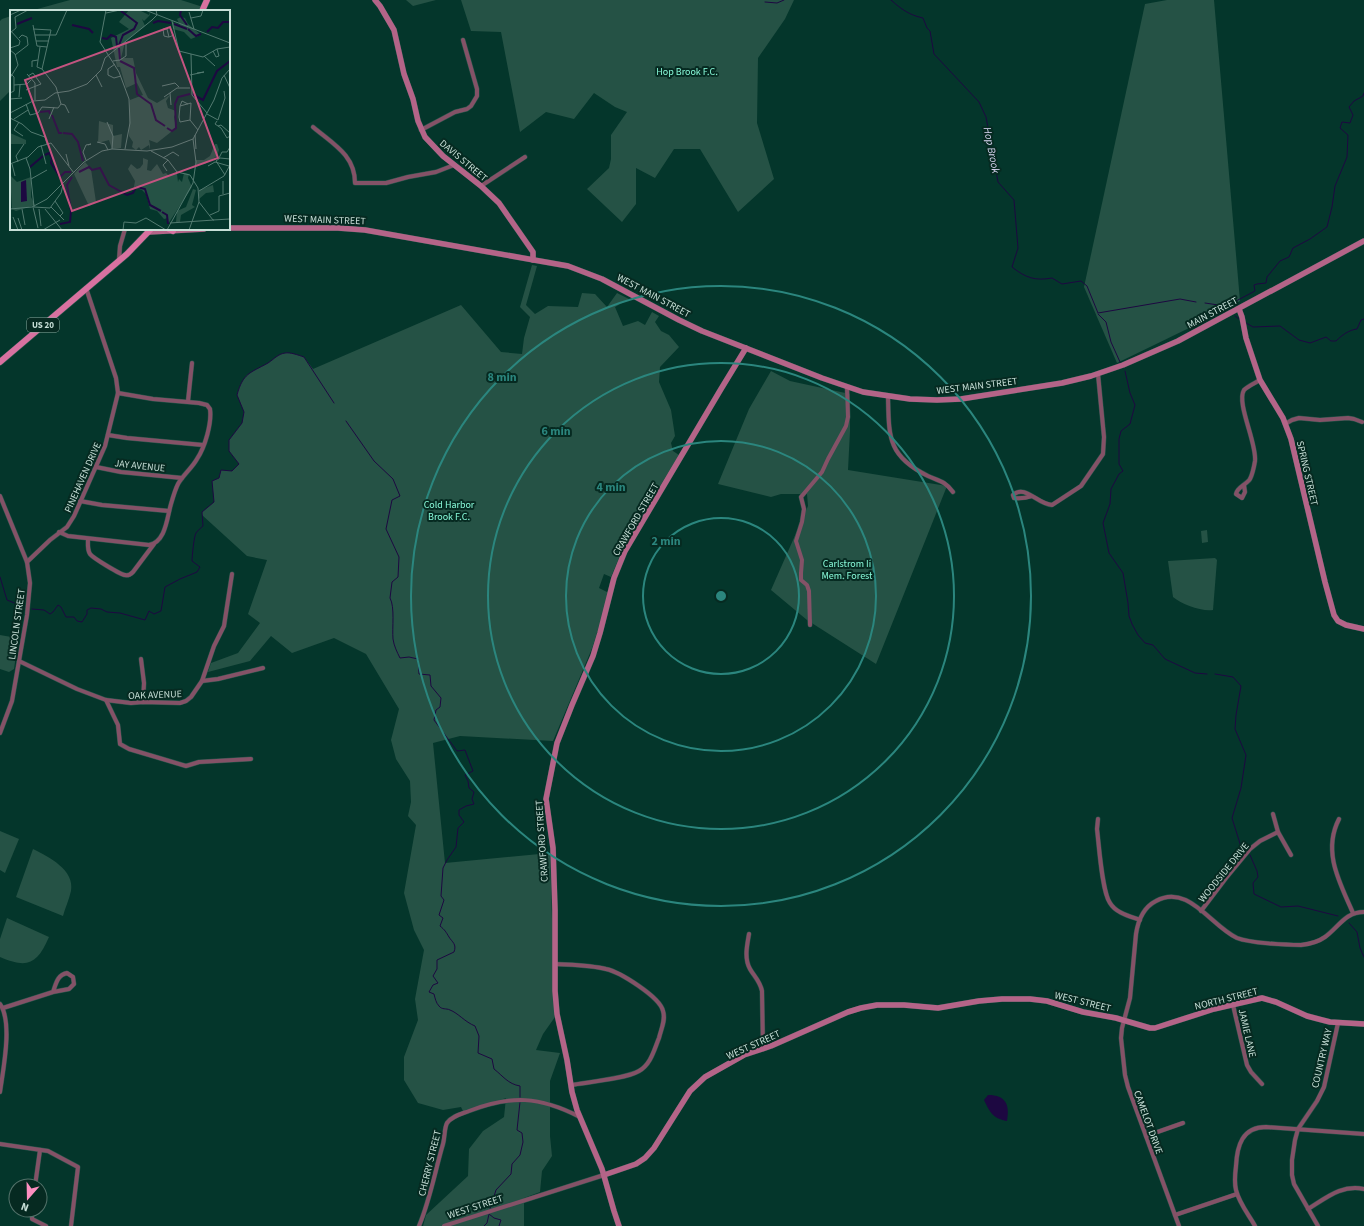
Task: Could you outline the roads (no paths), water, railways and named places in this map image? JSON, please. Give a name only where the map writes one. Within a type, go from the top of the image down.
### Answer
[{"type":"main road","points":[[202,10],[207,0]]},
{"type":"main road","name":"US 20","points":[[0,362],[119,260],[150,230]]},
{"type":"street","name":"DAVIS STREET","points":[[375,0],[394,30],[401,62],[421,130],[431,144],[499,203],[533,252],[533,260]]},
{"type":"street","points":[[421,130],[455,112],[467,109],[474,102],[477,96],[477,89],[463,40]]},
{"type":"street","points":[[313,127],[347,156],[354,171],[355,183],[386,183],[436,172],[454,165]]},
{"type":"street","points":[[481,186],[525,157]]},
{"type":"street","name":"WEST MAIN STREET","points":[[230,228],[338,228],[365,230],[568,266],[616,286],[679,320],[746,348],[847,387],[888,396],[926,400],[952,400],[1062,383]]},
{"type":"street","points":[[119,260],[120,246],[125,230]]},
{"type":"street","points":[[150,230],[171,230]]},
{"type":"street","points":[[1363,242],[1364,237]]},
{"type":"street","name":"MAIN STREET","points":[[1062,383],[1123,366],[1156,351],[1239,309],[1363,242]]},
{"type":"street","name":"PINEHAVEN DRIVE","points":[[27,562],[72,521],[103,453],[118,393],[114,371],[86,288]]},
{"type":"street","name":"SPRING STREET","points":[[1239,309],[1246,338],[1260,380],[1285,424],[1291,440],[1334,615],[1338,621],[1344,624],[1364,629]]},
{"type":"street","name":"CRAWFORD STREET","points":[[619,1226],[604,1175],[572,1095],[556,1008],[553,853],[546,799],[557,743],[593,656],[614,578],[627,547],[746,348]]},
{"type":"street","points":[[188,401],[192,363]]},
{"type":"street","points":[[1032,496],[1042,503],[1052,506],[1081,486],[1103,454],[1104,437],[1098,374]]},
{"type":"street","points":[[1244,485],[1250,479],[1255,457],[1254,446],[1243,406],[1243,394],[1247,388],[1260,380]]},
{"type":"street","points":[[810,625],[809,591],[807,585],[801,580],[802,560],[796,540],[802,522],[804,509],[801,497],[822,472],[846,426],[848,417],[847,387]]},
{"type":"street","points":[[88,539],[88,548],[91,555],[126,576],[133,572],[161,536],[165,528],[175,492],[182,478],[198,458],[210,422],[210,409],[209,406],[205,404],[188,401],[153,399],[118,393]]},
{"type":"street","points":[[888,396],[890,434],[895,450],[908,463],[928,476],[946,483],[953,492]]},
{"type":"street","points":[[1285,424],[1299,418],[1320,420],[1348,418],[1362,422]]},
{"type":"street","points":[[108,435],[203,445]]},
{"type":"street","name":"JAY AVENUE","points":[[96,467],[121,472],[182,478]]},
{"type":"street","name":"LINCOLN STREET","points":[[0,496],[27,562],[30,575],[30,594],[12,701],[0,733]]},
{"type":"street","points":[[80,501],[102,505],[169,511]]},
{"type":"street","points":[[59,532],[68,536],[88,539],[149,546],[154,544]]},
{"type":"street","name":"OAK AVENUE","points":[[19,661],[76,689],[106,700],[127,703],[183,702],[191,697],[202,682],[214,646],[224,626],[232,574]]},
{"type":"street","points":[[140,659],[144,683],[144,702]]},
{"type":"street","points":[[202,682],[263,668]]},
{"type":"street","points":[[106,700],[118,725],[120,744],[129,749],[186,766],[197,764],[199,762],[251,759]]},
{"type":"street","points":[[1273,814],[1278,832],[1291,855]]},
{"type":"street","points":[[1098,819],[1096,829],[1110,903],[1121,913],[1140,920],[1153,902],[1169,896],[1177,896],[1184,899],[1239,938],[1249,941],[1297,945],[1310,944],[1322,939],[1345,918],[1353,913],[1364,912]]},
{"type":"street","points":[[1339,819],[1333,833],[1333,862],[1353,913]]},
{"type":"street","name":"WOODSIDE DRIVE","points":[[1201,911],[1250,849],[1260,841],[1278,832]]},
{"type":"street","name":"CAMELOT DRIVE","points":[[1140,920],[1136,934],[1130,998],[1121,1038],[1126,1081],[1179,1226]]},
{"type":"street","points":[[749,934],[746,948],[747,960],[750,969],[759,982],[762,991],[763,1049]]},
{"type":"street","points":[[555,964],[599,967],[617,972],[658,1001],[664,1013],[662,1027],[653,1053],[649,1062],[642,1069],[621,1076],[571,1085]]},
{"type":"street","points":[[0,1092],[6,1050],[6,1021],[1,1006],[72,988],[74,984],[73,977],[67,974],[58,978],[53,992]]},
{"type":"street","name":"WEST STREET","points":[[444,1226],[636,1164],[645,1158],[654,1148],[690,1091],[702,1080],[744,1055],[763,1049],[848,1012],[877,1005],[904,1004],[938,1008],[979,1001],[1020,998],[1047,1001],[1083,1012],[1116,1018]]},
{"type":"street","name":"NORTH STREET","points":[[1116,1018],[1144,1027],[1155,1028],[1255,999],[1268,999],[1307,1016],[1330,1022],[1364,1024]]},
{"type":"street","name":"JAMIE LANE","points":[[1233,1005],[1247,1065],[1262,1084]]},
{"type":"street","name":"COUNTRY WAY","points":[[1318,1226],[1296,1188],[1292,1177],[1293,1156],[1298,1130],[1317,1102],[1324,1087],[1338,1023]]},
{"type":"street","name":"CHERRY STREET","points":[[419,1226],[424,1214],[444,1141],[446,1127],[450,1120],[488,1104],[514,1099],[556,1106],[580,1117]]},
{"type":"street","points":[[1146,1136],[1184,1123]]},
{"type":"street","points":[[1255,1226],[1237,1194],[1234,1178],[1239,1145],[1243,1138],[1250,1132],[1261,1127],[1364,1134]]},
{"type":"street","points":[[0,1144],[52,1152],[78,1167],[72,1226]]},
{"type":"street","points":[[36,1178],[40,1150]]},
{"type":"street","points":[[1308,1209],[1344,1189],[1356,1187],[1364,1189]]},
{"type":"street","points":[[1175,1215],[1237,1194]]},
{"type":"street","points":[[32,1218],[46,1226]]},
{"type":"waterway","name":"Hop Brook","points":[[765,2],[777,3],[784,0]]},
{"type":"waterway","name":"Hop Brook","points":[[891,0],[906,11],[923,18],[927,28],[930,31],[934,54],[979,102],[986,117],[998,182],[1014,200],[1018,248],[1012,267],[1031,278],[1052,278],[1062,284],[1081,281],[1087,286],[1098,313],[1180,299],[1196,302]]},
{"type":"waterway","points":[[1236,301],[1255,291],[1254,285],[1266,283],[1267,277],[1280,261],[1289,257],[1293,248],[1310,239],[1327,227],[1335,186],[1347,157],[1348,135],[1340,128],[1342,122],[1350,123],[1353,115],[1349,107],[1354,101],[1363,96],[1364,93]]},
{"type":"waterway","name":"Hop Brook","points":[[1205,303],[1225,306],[1229,310]]},
{"type":"waterway","name":"Hop Brook","points":[[1225,306],[1232,304]]},
{"type":"waterway","points":[[1098,314],[1106,322],[1111,342],[1120,362]]},
{"type":"waterway","name":"Hop Brook","points":[[1235,316],[1239,319]]},
{"type":"waterway","name":"Hop Brook","points":[[1246,323],[1253,327],[1280,326],[1299,340],[1310,343],[1326,337],[1331,341],[1336,341],[1351,330],[1357,329],[1361,320],[1364,319]]},
{"type":"waterway","points":[[32,609],[44,610],[50,614],[58,605],[61,607],[66,617],[74,617],[77,621],[82,622],[87,614],[87,610],[91,608],[101,609],[107,612],[120,613],[145,620],[149,611],[154,614],[161,611],[165,587],[197,572],[200,567],[192,561],[194,542],[196,533],[203,526],[202,512],[214,502],[212,481],[219,478],[221,470],[232,471],[239,464],[229,451],[229,440],[242,423],[244,412],[237,395],[242,382],[248,374],[268,363],[280,354],[292,353],[304,357],[334,403]]},
{"type":"waterway","points":[[1125,371],[1130,393],[1135,405],[1130,424],[1121,431],[1119,439],[1119,464],[1123,471],[1119,474],[1111,489],[1110,504],[1103,523],[1109,553],[1123,573],[1129,616],[1138,635],[1145,643],[1153,645],[1165,659],[1195,673],[1207,674]]},
{"type":"waterway","points":[[346,421],[374,461],[393,479],[400,496],[392,500],[386,529],[399,557],[398,577],[392,582],[390,598],[392,602],[393,639],[395,647],[400,658],[409,657],[418,659],[419,674],[430,675],[431,686],[441,698],[440,707],[436,710],[434,720],[457,751],[465,750],[473,771],[465,775],[469,788],[474,792],[472,799],[474,804],[459,810],[459,815],[464,822],[458,828],[456,847],[443,868],[441,896],[444,900],[439,915],[443,918],[440,926],[454,943],[455,949],[454,952],[437,960],[437,969],[433,976],[438,983],[433,985],[429,992],[434,994],[436,1002],[440,1007],[453,1011],[475,1026],[479,1036],[478,1053],[492,1059],[494,1069],[509,1082],[520,1086],[520,1098]]},
{"type":"waterway","points":[[0,577],[7,600],[24,607]]},
{"type":"waterway","points":[[1215,674],[1233,677],[1241,686],[1235,729],[1246,755],[1241,788],[1232,818],[1242,850]]},
{"type":"waterway","points":[[1250,855],[1258,877],[1253,883],[1254,894],[1281,907],[1298,906],[1338,916]]},
{"type":"waterway","points":[[1349,923],[1357,932],[1360,948],[1364,957]]},
{"type":"waterway","points":[[490,1209],[496,1190],[511,1174],[512,1164],[520,1155],[523,1142],[522,1133],[517,1130],[520,1102]]},
{"type":"waterway","points":[[484,1226],[487,1223],[489,1214],[494,1218],[501,1220],[499,1226]]},
{"type":"park label","name":"Hop Brook F.C.","points":[[687,71]]},
{"type":"park label","name":"Cold Harbor Brook F.C.","points":[[449,510]]},
{"type":"park label","name":"Carlstrom Ii Mem. Forest","points":[[847,568]]}]
